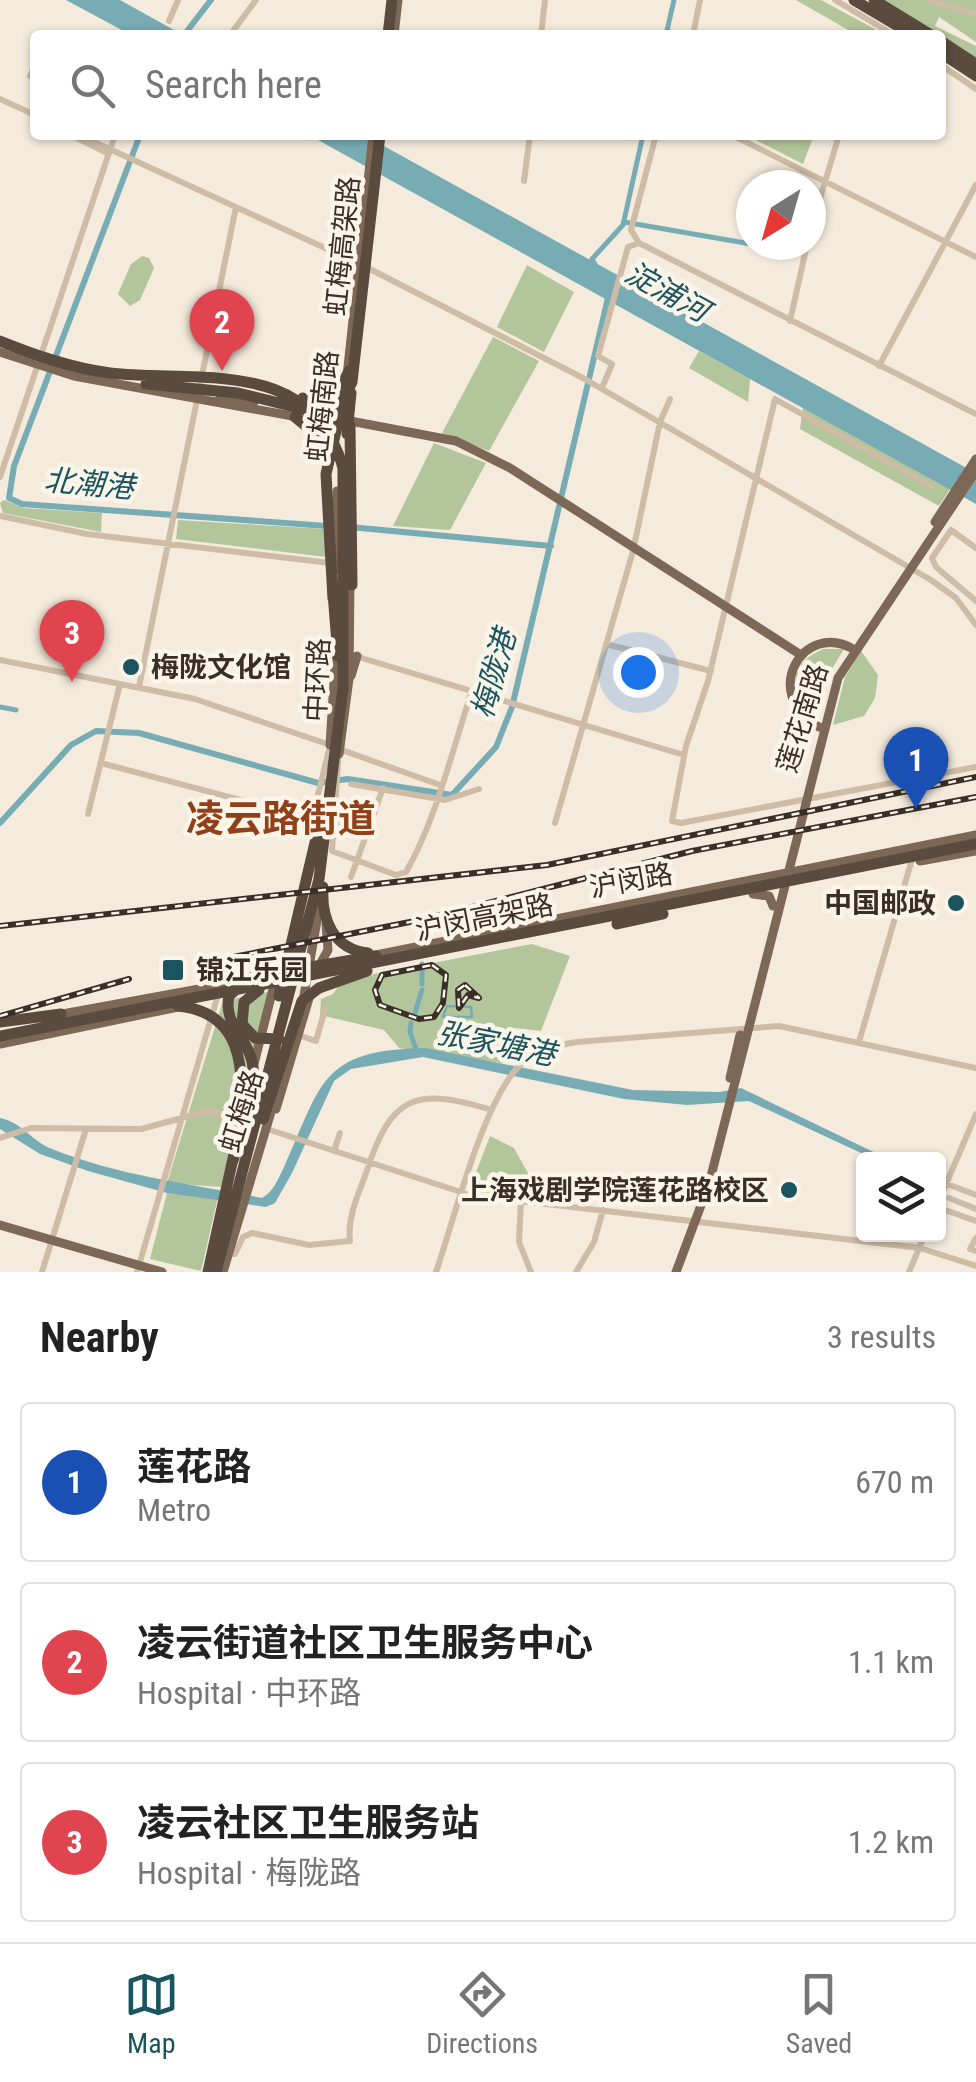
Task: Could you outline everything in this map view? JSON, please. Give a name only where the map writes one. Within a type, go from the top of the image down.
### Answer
[{"type":"highway","points":[[390,30],[393,0]]},
{"type":"highway","points":[[854,0],[904,30]]},
{"type":"highway","points":[[874,0],[924,30]]},
{"type":"highway","points":[[946,45],[976,68]]},
{"type":"highway","points":[[962,48],[976,68]]},
{"type":"highway","points":[[946,55],[976,68]]},
{"type":"highway","name":"虹梅高架路","points":[[353,363],[377,140]]},
{"type":"highway","name":"中环路","points":[[0,344],[104,372],[235,379],[283,392],[316,414],[334,441],[346,684],[320,879],[213,1272]]},
{"type":"highway","name":"中环路","points":[[0,344],[60,369],[146,384],[256,390],[296,406],[320,428],[338,470],[345,653],[332,742],[308,885],[213,1272]]},
{"type":"highway","points":[[235,379],[268,382],[318,402],[341,386],[353,363]]},
{"type":"highway","points":[[339,488],[353,363]]},
{"type":"highway","points":[[343,594],[326,466],[353,363]]},
{"type":"highway","points":[[146,384],[238,393],[320,412],[341,404],[352,382]]},
{"type":"highway","points":[[294,418],[323,447],[339,488]]},
{"type":"highway","points":[[345,423],[350,646],[346,684]]},
{"type":"highway","points":[[338,458],[345,653]]},
{"type":"highway","points":[[324,835],[323,912],[328,926],[348,947],[383,955]]},
{"type":"highway","name":"沪闵高架路","points":[[0,1034],[270,986],[403,955],[529,934],[976,845]]},
{"type":"highway","name":"沪闵高架路","points":[[0,1034],[976,845]]},
{"type":"highway","points":[[529,934],[648,919],[680,907]]},
{"type":"highway","points":[[233,1161],[254,1081],[253,1064],[231,1024],[229,996],[247,979],[383,955],[403,955]]},
{"type":"highway","points":[[234,1204],[302,1000],[319,988],[403,955]]},
{"type":"highway","points":[[270,986],[244,1002],[242,1024],[258,1040],[293,1035]]},
{"type":"highway","points":[[162,1005],[207,1012],[232,1034],[242,1079],[233,1161],[213,1272]]},
{"type":"highway","points":[[0,1034],[54,1023],[105,1020]]},
{"type":"highway","points":[[0,1034],[54,1023]]},
{"type":"main road","name":"虹梅南路","points":[[364,266],[363,233],[377,140]]},
{"type":"main road","name":"虹梅南路","points":[[346,520],[339,488],[364,266],[373,224],[378,140]]},
{"type":"main road","points":[[0,344],[294,418],[345,423]]},
{"type":"main road","points":[[0,344],[41,368],[454,445],[567,506],[801,655]]},
{"type":"main road","name":"虹梅南路","points":[[340,711],[346,684],[339,565],[346,520],[338,458],[345,423]]},
{"type":"main road","name":"莲花南路","points":[[784,874],[832,678],[974,466]]},
{"type":"main road","name":"虹梅南路","points":[[313,969],[347,626],[339,565]]},
{"type":"main road","points":[[819,727],[803,718],[791,698],[792,672],[801,655],[828,642],[853,648]]},
{"type":"main road","name":"莲花南路","points":[[676,1272],[696,1222],[780,888],[838,678],[853,648]]},
{"type":"main road","name":"虹梅南路","points":[[320,875],[338,779],[335,747]]},
{"type":"main road","name":"沪闵路","points":[[134,1011],[270,986],[352,956],[912,850],[976,845]]},
{"type":"main road","name":"沪闵路","points":[[0,1034],[105,1020],[313,969],[437,956],[914,862],[976,845]]},
{"type":"main road","points":[[313,969],[328,950],[320,875]]},
{"type":"main road","points":[[54,1023],[134,1011],[282,975],[300,950],[320,875]]},
{"type":"main road","points":[[753,894],[769,896],[776,906]]},
{"type":"main road","points":[[326,924],[352,956]]},
{"type":"main road","name":"沪闵路","points":[[54,1023],[277,974],[427,951],[437,956]]},
{"type":"main road","name":"虹梅路","points":[[213,1272],[229,1254],[234,1204],[313,969]]},
{"type":"main road","name":"虹梅路","points":[[234,1204],[248,1192],[270,1130],[313,969]]},
{"type":"main road","name":"虹梅路","points":[[248,1192],[313,969]]},
{"type":"main road","name":"虹梅路","points":[[234,1204],[224,1187],[270,986],[277,974]]},
{"type":"main road","points":[[240,1036],[265,1061],[274,1078]]},
{"type":"main road","points":[[0,1225],[138,1269],[162,1272]]},
{"type":"street","points":[[169,21],[178,0]]},
{"type":"street","points":[[234,30],[256,0]]},
{"type":"street","points":[[542,30],[545,0]]},
{"type":"street","points":[[694,30],[700,0]]},
{"type":"street","points":[[836,0],[886,30]]},
{"type":"street","points":[[930,0],[976,14]]},
{"type":"street","points":[[946,68],[976,89]]},
{"type":"street","points":[[0,99],[30,113]]},
{"type":"street","points":[[83,140],[364,266],[598,386],[947,590],[976,625]]},
{"type":"street","points":[[88,140],[108,151]]},
{"type":"street","points":[[0,476],[41,368],[113,140]]},
{"type":"street","points":[[524,181],[529,140]]},
{"type":"street","points":[[655,140],[630,230],[639,243],[976,414]]},
{"type":"street","points":[[742,140],[804,170]]},
{"type":"street","points":[[826,174],[838,140]]},
{"type":"street","points":[[826,181],[976,256]]},
{"type":"street","points":[[879,366],[976,185]]},
{"type":"street","points":[[140,687],[236,207]]},
{"type":"street","points":[[598,386],[612,364],[598,356],[628,246],[639,243]]},
{"type":"street","points":[[790,320],[804,260]]},
{"type":"street","points":[[555,823],[633,549],[660,422],[670,400]]},
{"type":"street","points":[[931,486],[832,428],[774,400],[727,608],[684,755],[672,821],[976,765]]},
{"type":"street","points":[[0,444],[9,447]]},
{"type":"street","points":[[0,516],[70,532],[339,565]]},
{"type":"street","points":[[976,548],[950,530],[932,558],[936,568],[976,601]]},
{"type":"street","points":[[606,644],[711,670]]},
{"type":"street","points":[[345,653],[684,755]]},
{"type":"street","points":[[0,660],[205,702],[335,747],[454,799],[480,788]]},
{"type":"street","points":[[88,814],[120,684]]},
{"type":"street","points":[[338,779],[332,850],[403,874],[472,691]]},
{"type":"street","points":[[101,764],[312,819],[321,777],[335,747]]},
{"type":"street","points":[[351,784],[437,792]]},
{"type":"street","points":[[351,877],[383,788]]},
{"type":"street","points":[[337,824],[367,834]]},
{"type":"street","points":[[860,1042],[914,862],[912,850]]},
{"type":"street","points":[[138,1269],[217,998]]},
{"type":"street","points":[[293,1035],[316,1041],[325,1009]]},
{"type":"street","points":[[436,1272],[492,1110],[508,1079],[538,1053],[565,1044],[746,1026],[790,1027],[976,1068]]},
{"type":"street","points":[[229,1254],[235,1254],[243,1237],[252,1232],[315,1245],[350,1241],[352,1216],[383,1125],[406,1105],[444,1098],[492,1110]]},
{"type":"street","points":[[4,1137],[27,1129],[141,1129],[208,1112],[241,1119],[463,1194],[920,1248],[976,1266]]},
{"type":"street","points":[[946,1188],[976,1114]]},
{"type":"street","points":[[42,1272],[86,1129]]},
{"type":"street","points":[[334,1151],[340,1132]]},
{"type":"street","points":[[947,1184],[976,1195]]},
{"type":"street","points":[[948,1198],[972,1207],[964,1216]]},
{"type":"street","points":[[521,1201],[519,1242],[531,1272]]},
{"type":"street","points":[[946,1208],[976,1221]]},
{"type":"street","points":[[576,1272],[594,1242],[602,1210]]},
{"type":"street","points":[[976,1237],[970,1248],[976,1251]]},
{"type":"street","points":[[909,1272],[922,1242]]},
{"type":"green space","points":[[796,0],[821,0],[877,30],[848,30]]},
{"type":"green space","points":[[880,0],[976,0],[976,42],[939,17],[935,26],[943,30],[928,30]]},
{"type":"green space","points":[[946,31],[976,46],[976,60],[946,41]]},
{"type":"green space","points":[[756,140],[812,140],[803,164]]},
{"type":"green space","points":[[142,256],[149,258],[154,268],[140,300],[130,306],[118,294],[131,264]]},
{"type":"green space","points":[[527,265],[574,292],[544,352],[497,327]]},
{"type":"green space","points":[[493,337],[539,361],[489,451],[442,433]]},
{"type":"green space","points":[[699,351],[750,379],[748,402],[689,368]]},
{"type":"green space","points":[[803,407],[950,489],[939,506],[800,429]]},
{"type":"green space","points":[[434,443],[486,463],[450,530],[393,526]]},
{"type":"green space","points":[[4,500],[24,508],[102,513],[101,532],[3,513],[0,503]]},
{"type":"green space","points":[[178,520],[325,529],[326,557],[176,539]]},
{"type":"green space","points":[[823,649],[844,649],[830,672],[816,720],[811,721],[796,690],[797,671]]},
{"type":"green space","points":[[861,651],[878,675],[875,698],[864,716],[833,725],[845,677]]},
{"type":"green space","name":"锦江乐园","points":[[532,944],[570,956],[541,1031],[515,1028],[503,1063],[399,1048],[384,1030],[320,1015],[321,999],[333,994],[343,980]]},
{"type":"green space","points":[[277,990],[221,1187],[167,1183],[223,1001]]},
{"type":"green space","points":[[490,1136],[514,1148],[529,1175],[525,1197],[469,1191]]},
{"type":"green space","points":[[167,1193],[218,1197],[201,1271],[150,1259]]},
{"type":"water","points":[[66,0],[120,0],[174,30],[122,30]]},
{"type":"water","points":[[318,140],[373,140],[963,466],[976,474],[976,504]]},
{"type":"water","points":[[425,1048],[633,1090],[720,1092],[741,1088],[874,1152],[859,1152],[749,1101],[687,1105],[624,1099],[423,1057],[351,1069],[334,1081],[292,1173],[275,1203],[266,1207],[167,1193],[88,1171],[40,1154],[0,1129],[0,1118],[14,1123],[45,1146],[103,1166],[262,1198],[278,1180],[317,1093],[329,1077],[364,1056]]},
{"type":"waterway","points":[[188,30],[211,0]]},
{"type":"waterway","name":"梅陇港","points":[[667,30],[674,0]]},
{"type":"waterway","name":"北潮港","points":[[138,140],[14,466],[9,498],[22,504],[327,526]]},
{"type":"waterway","name":"梅陇港","points":[[599,272],[592,259],[623,225],[642,140]]},
{"type":"waterway","points":[[624,222],[736,241]]},
{"type":"waterway","name":"梅陇港","points":[[0,823],[71,745],[96,731],[139,733],[318,783],[348,779],[452,795],[496,747],[512,707],[608,298]]},
{"type":"waterway","name":"北潮港","points":[[350,527],[551,546]]},
{"type":"waterway","points":[[0,707],[16,710]]},
{"type":"waterway","points":[[422,964],[422,984]]},
{"type":"waterway","points":[[414,1016],[422,990]]},
{"type":"waterway","name":"张家塘港","points":[[447,1006],[471,1007],[472,1017],[443,1017],[447,1006]]},
{"type":"waterway","points":[[411,1023],[417,1052]]},
{"type":"railway","points":[[0,926],[547,865],[976,777]]},
{"type":"railway","points":[[218,960],[425,919],[692,851],[976,797]]},
{"type":"railway","points":[[432,965],[446,975],[443,1003],[434,1017],[419,1019],[380,1005],[375,990],[382,975],[432,965]]},
{"type":"railway","points":[[0,1016],[129,979]]},
{"type":"railway","points":[[465,985],[479,998],[468,995],[459,1008],[458,990],[465,985]]},
{"type":"place","name":"凌云街道社区卫生服务中心","points":[[222,371]]},
{"type":"place","name":"梅陇文化馆","points":[[131,667]]},
{"type":"place","name":"凌云社区卫生服务站","points":[[72,682]]},
{"type":"place","name":"莲花路","points":[[916,809]]},
{"type":"place","name":"中国邮政","points":[[956,903]]},
{"type":"place","name":"锦江乐园","points":[[173,970]]},
{"type":"place","name":"上海戏剧学院莲花路校区","points":[[789,1190]]},
{"type":"district","name":"凌云路街道","points":[[281,819]]},
{"type":"water label","name":"淀浦河","points":[[667,292]]}]
